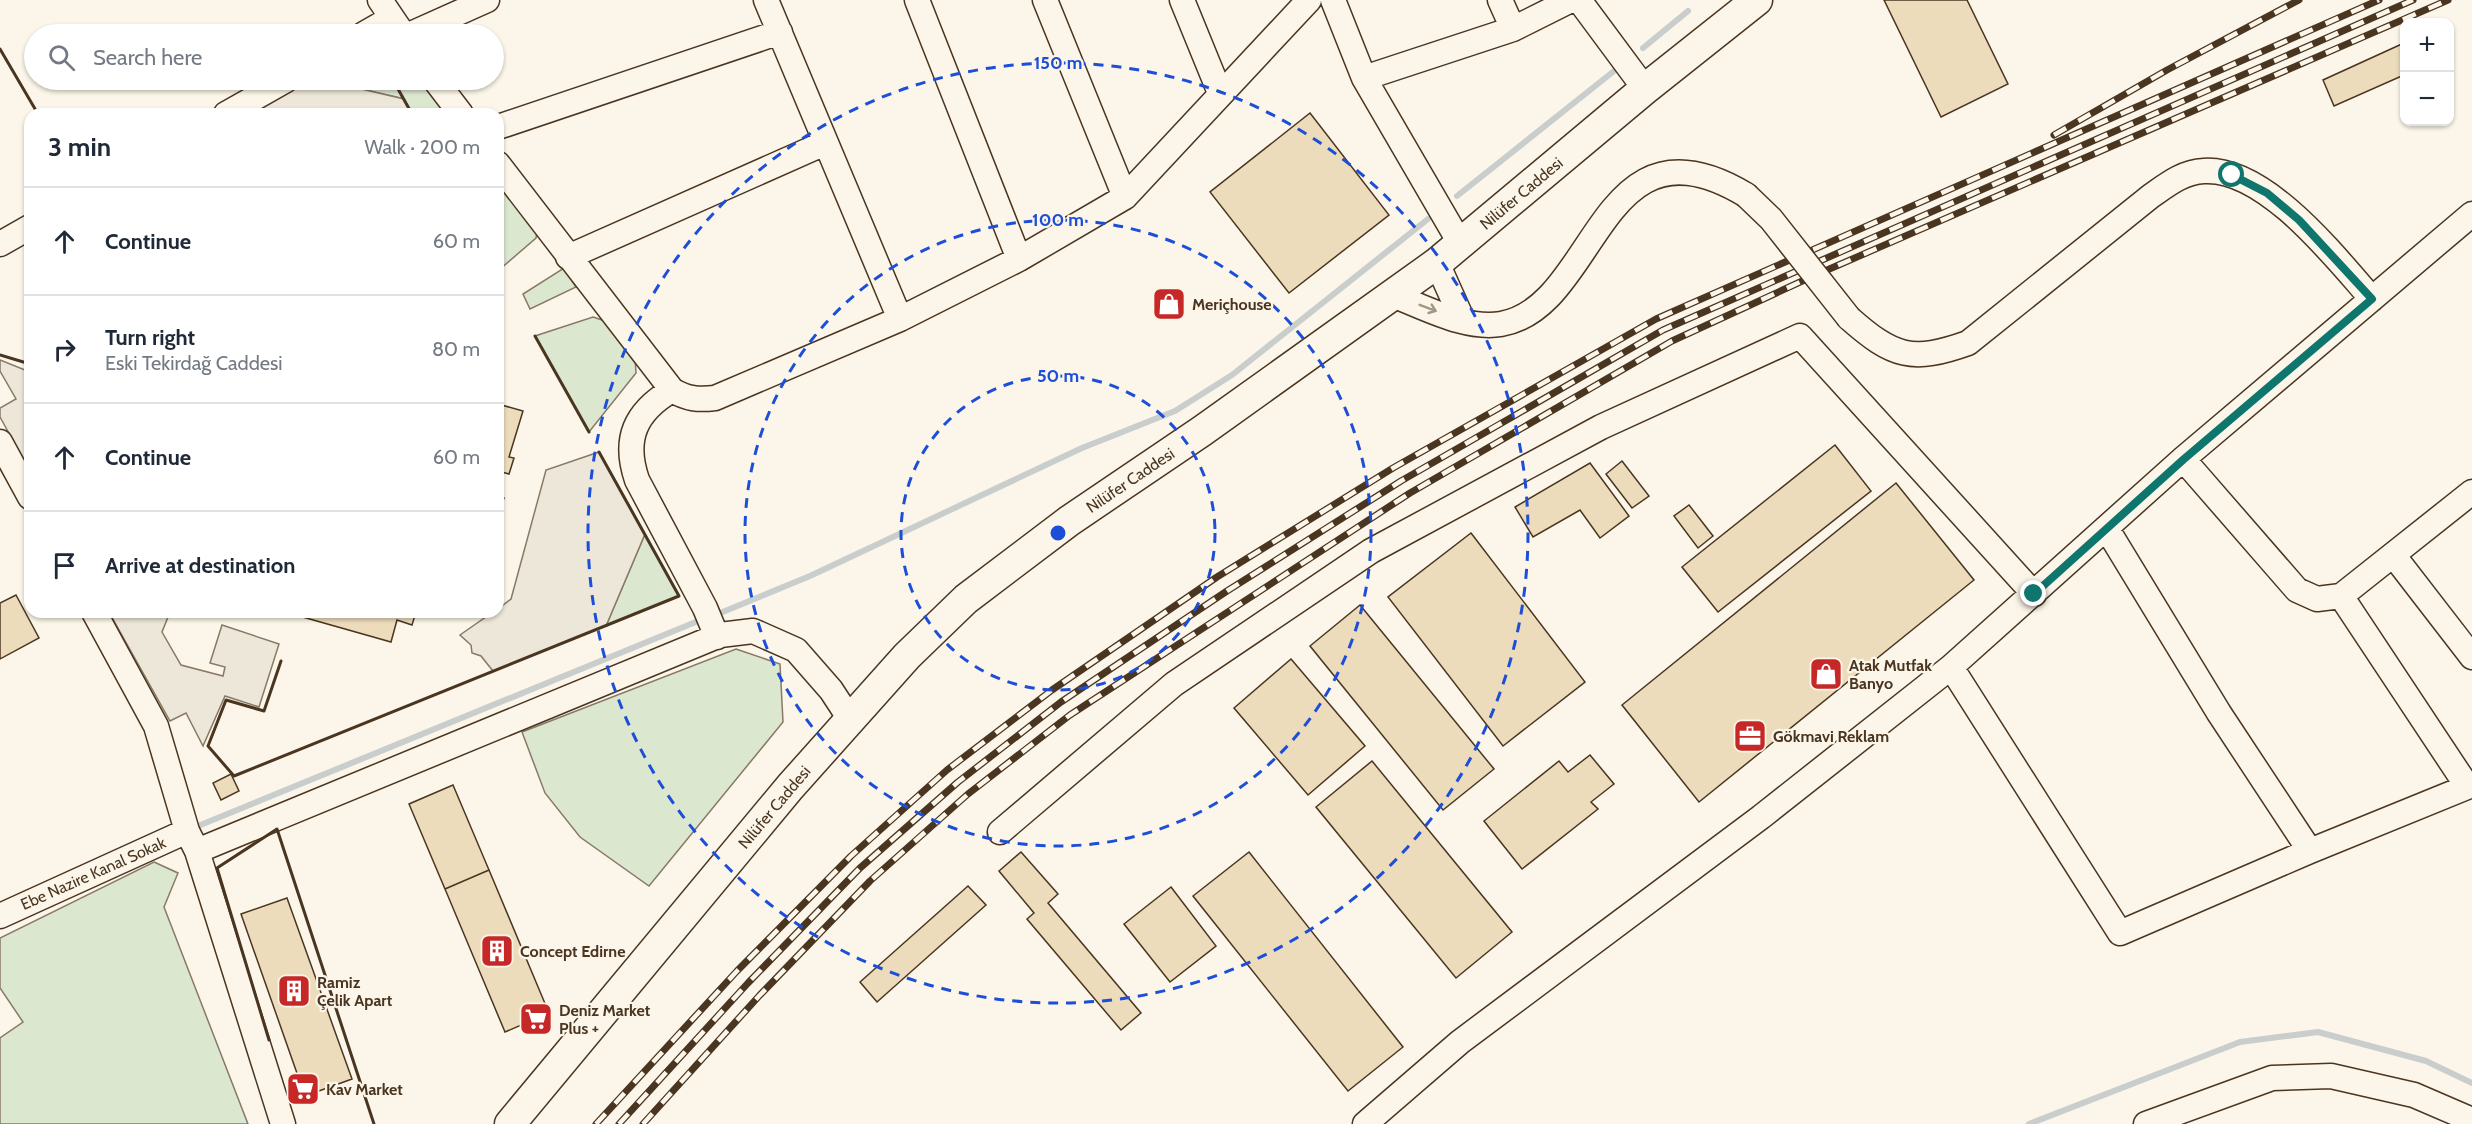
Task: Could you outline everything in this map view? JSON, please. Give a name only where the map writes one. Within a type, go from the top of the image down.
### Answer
[{"type":"main road","name":"Nilüfer Caddesi","points":[[510,1124],[596,1017],[850,719],[907,656],[966,599],[1069,521],[1437,262],[1645,89],[1757,0]]},
{"type":"street","points":[[433,24],[487,0]]},
{"type":"street","points":[[766,0],[900,320]]},
{"type":"street","points":[[917,0],[1018,259]]},
{"type":"street","points":[[1046,0],[1125,197]]},
{"type":"street","points":[[1182,0],[1220,93]]},
{"type":"street","points":[[504,172],[672,390],[684,398],[699,400],[715,398],[900,320],[1018,259],[1125,197],[1309,0]]},
{"type":"street","points":[[1333,0],[1364,78],[1460,243]]},
{"type":"street","points":[[1500,0],[1513,29]]},
{"type":"street","points":[[1364,78],[1513,29],[1570,0]]},
{"type":"street","points":[[1579,0],[1645,89]]},
{"type":"street","points":[[504,125],[780,32]]},
{"type":"street","points":[[237,108],[268,90]]},
{"type":"street","points":[[443,90],[456,108]]},
{"type":"street","points":[[568,257],[825,143]]},
{"type":"street","points":[[1392,295],[1480,326],[1502,324],[1521,317],[1541,303],[1559,284],[1606,216],[1629,194],[1652,178],[1677,172],[1699,173],[1722,180],[1746,195],[1771,219],[1849,318],[1875,342],[1902,353],[1936,354],[1968,343],[2177,177],[2205,171],[2232,175],[2267,193],[2299,220],[2372,299]]},
{"type":"street","points":[[1365,1124],[1460,1042],[1761,817],[1951,667],[2184,459],[2372,299],[2470,220]]},
{"type":"street","points":[[0,244],[24,230]]},
{"type":"street","points":[[1437,262],[1463,321]]},
{"type":"street","points":[[1000,832],[1174,684],[1371,551],[1601,427],[1800,336],[2034,594]]},
{"type":"street","points":[[672,390],[652,402],[638,423],[629,443],[631,462],[637,480],[705,608],[717,637]]},
{"type":"street","points":[[0,442],[24,486]]},
{"type":"street","points":[[2184,459],[2297,590],[2317,599],[2341,596],[2472,492]]},
{"type":"street","points":[[2107,529],[2219,713],[2310,851]]},
{"type":"street","points":[[2394,556],[2472,657]]},
{"type":"street","points":[[1951,667],[2120,933],[2310,851],[2469,786],[2341,596]]},
{"type":"street","points":[[97,618],[156,726],[283,1124]]},
{"type":"street","name":"Ebe Nazire Kanal Sokak","points":[[0,916],[717,637],[753,631],[796,650],[831,690],[850,719]]},
{"type":"street","points":[[2146,1124],[2272,1078],[2331,1076],[2414,1095],[2472,1120]]},
{"type":"green space","points":[[366,90],[428,90],[442,108],[409,108],[404,99]]},
{"type":"green space","points":[[504,188],[537,232],[536,238],[504,266]]},
{"type":"green space","points":[[564,268],[576,287],[530,309],[523,294]]},
{"type":"green space","points":[[593,317],[608,322],[635,358],[636,373],[589,432],[535,336]]},
{"type":"green space","points":[[645,534],[679,596],[606,626]]},
{"type":"green space","points":[[736,649],[780,664],[783,722],[649,886],[580,837],[545,793],[522,732]]},
{"type":"green space","points":[[154,862],[178,873],[164,907],[248,1124],[0,1124],[0,1038],[23,1022],[0,988],[0,938]]},
{"type":"shaded area","points":[[284,90],[366,90],[404,99],[409,108],[252,108]]},
{"type":"shaded area","points":[[0,360],[24,370],[24,460],[0,417],[0,408],[16,399],[0,371]]},
{"type":"shaded area","points":[[599,452],[645,534],[606,626],[493,671],[481,656],[472,653],[471,645],[460,635],[484,618],[504,618],[504,604],[511,599],[546,470]]},
{"type":"shaded area","points":[[112,618],[168,618],[162,632],[181,665],[223,676],[225,667],[210,663],[222,625],[279,644],[259,707],[225,696],[203,746],[186,713],[170,721]]},
{"type":"building","points":[[1884,0],[1967,0],[2008,84],[1941,117]]},
{"type":"building","points":[[2400,45],[2400,77],[2334,106],[2323,80]]},
{"type":"building","points":[[1310,113],[1389,215],[1289,293],[1210,192]]},
{"type":"building","points":[[504,406],[523,411],[509,457],[514,458],[509,474],[504,473]]},
{"type":"building","points":[[1835,445],[1871,491],[1718,612],[1682,567]]},
{"type":"building","points":[[1622,461],[1649,496],[1632,508],[1606,474]]},
{"type":"building","points":[[1590,463],[1629,516],[1600,538],[1580,510],[1533,537],[1515,507]]},
{"type":"building","points":[[1896,483],[1974,580],[1699,802],[1622,705]]},
{"type":"building","points":[[1689,505],[1713,536],[1698,548],[1674,516]]},
{"type":"building","points":[[1471,533],[1585,682],[1503,746],[1388,597]]},
{"type":"building","points":[[16,595],[24,610],[24,618],[28,618],[39,638],[0,659],[0,603]]},
{"type":"building","points":[[1360,605],[1494,769],[1443,810],[1310,646]]},
{"type":"building","points":[[306,618],[414,618],[412,625],[397,620],[391,642]]},
{"type":"building","points":[[1291,659],[1365,746],[1308,795],[1234,708]]},
{"type":"building","points":[[1590,755],[1614,784],[1591,802],[1598,809],[1522,869],[1484,821],[1559,761],[1568,772]]},
{"type":"building","points":[[1372,761],[1512,932],[1456,978],[1316,807]]},
{"type":"building","points":[[231,774],[239,791],[221,800],[213,783]]},
{"type":"building","points":[[453,785],[489,870],[445,889],[409,804]]},
{"type":"building","points":[[1021,852],[1058,894],[1048,903],[1141,1013],[1121,1030],[1027,919],[1034,913],[999,871]]},
{"type":"building","points":[[1249,852],[1403,1047],[1348,1091],[1193,896]]},
{"type":"building","name":"Concept Edirne","points":[[489,870],[549,1013],[505,1032],[445,889]]},
{"type":"building","points":[[968,886],[986,905],[877,1002],[860,982]]},
{"type":"building","points":[[1171,887],[1216,946],[1170,982],[1124,924]]},
{"type":"building","name":"Ramiz Çelik Apart","points":[[287,898],[352,1079],[305,1096],[241,914]]},
{"type":"waterway","points":[[1643,48],[1688,11]]},
{"type":"waterway","points":[[1457,196],[1614,71]]},
{"type":"waterway","points":[[713,616],[810,576],[1082,448],[1175,411],[1232,375],[1428,219]]},
{"type":"waterway","points":[[198,826],[703,619]]},
{"type":"waterway","points":[[2029,1124],[2240,1042],[2318,1032],[2426,1061],[2472,1083]]},
{"type":"railway","points":[[2054,135],[2167,70],[2299,0]]},
{"type":"railway","points":[[596,1124],[737,971],[851,856],[947,770],[1052,690],[1217,577],[1393,468],[1656,319],[2379,0]]},
{"type":"railway","points":[[619,1124],[748,983],[860,868],[958,782],[1061,702],[1227,591],[1401,481],[1663,330],[2413,0]]},
{"type":"railway","points":[[643,1124],[759,996],[870,881],[968,794],[1070,715],[1410,493],[1672,341],[1811,277],[2448,0]]},
{"type":"wall","points":[[0,49],[34,108]]},
{"type":"wall","points":[[399,90],[409,108]]},
{"type":"wall","points":[[535,336],[589,432]]},
{"type":"wall","points":[[0,355],[24,362]]},
{"type":"wall","points":[[281,661],[264,711],[226,700],[208,746],[234,776],[679,596],[599,452]]},
{"type":"wall","points":[[269,1040],[217,868],[277,829],[374,1124]]},
{"type":"place","name":"Meriçhouse","points":[[1169,304]]},
{"type":"place","name":"Atak Mutfak Banyo","points":[[1826,674]]},
{"type":"place","name":"Gökmavi Reklam","points":[[1750,736]]},
{"type":"place","name":"Concept Edirne","points":[[497,951]]},
{"type":"place","name":"Ramiz Çelik Apart","points":[[294,991]]},
{"type":"place","name":"Deniz Market Plus +","points":[[536,1019]]},
{"type":"place","name":"Kav Market","points":[[303,1089]]},
{"type":"route","points":[[2034,594],[2184,459],[2372,299],[2334,255],[2299,220],[2267,193],[2232,175]]}]
